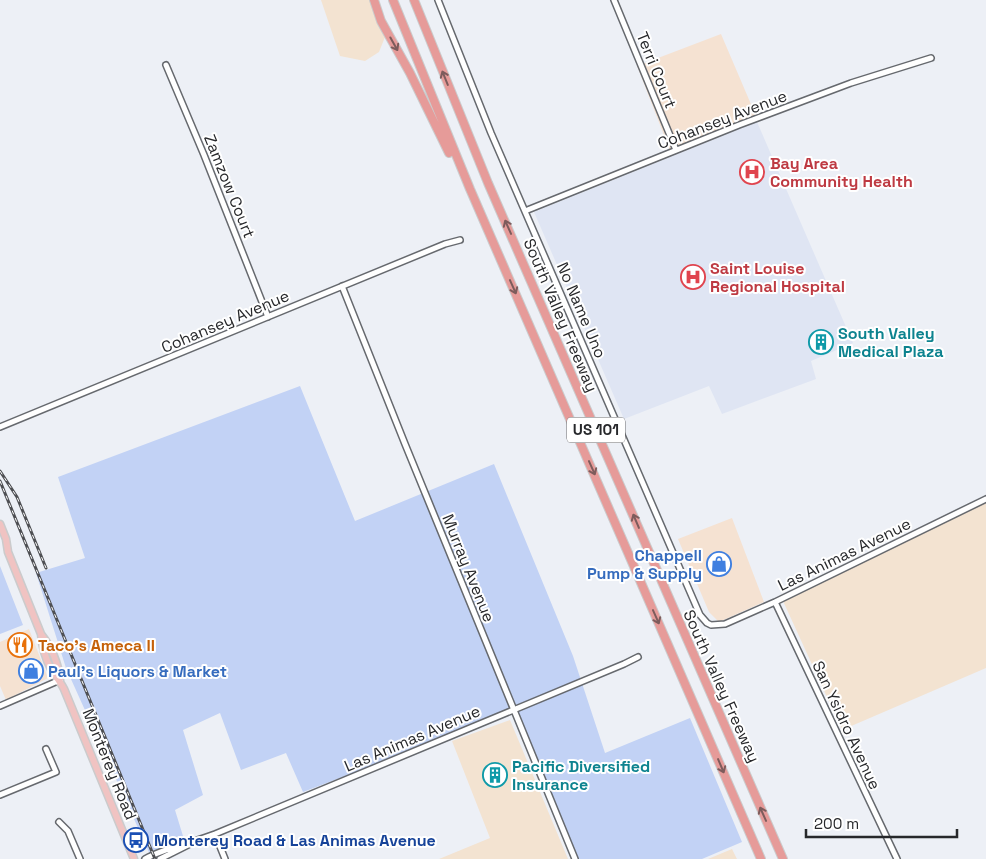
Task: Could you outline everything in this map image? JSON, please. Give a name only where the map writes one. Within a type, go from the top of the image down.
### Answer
[{"type":"highway","points":[[374,0],[382,21],[487,228]]},
{"type":"highway","name":"South Valley Freeway","points":[[393,0],[435,107],[761,859]]},
{"type":"highway","name":"South Valley Freeway","points":[[414,0],[485,174],[783,859]]},
{"type":"main road","name":"Monterey Road","points":[[0,524],[6,539],[8,552],[41,634],[52,649],[58,666],[60,680],[134,859]]},
{"type":"main road","name":"Monterey Road","points":[[0,543],[8,552]]},
{"type":"street","name":"No Name Uno","points":[[438,0],[525,211],[700,615],[711,626]]},
{"type":"street","name":"Terri Court","points":[[614,0],[676,150]]},
{"type":"street","name":"Cohansey Avenue","points":[[525,211],[676,150],[851,83],[931,58]]},
{"type":"street","name":"Zamzow Court","points":[[166,65],[268,317]]},
{"type":"street","name":"Cohansey Avenue","points":[[0,427],[445,244],[460,240]]},
{"type":"street","name":"Murray Avenue","points":[[342,286],[575,859]]},
{"type":"street","name":"Las Animas Avenue","points":[[711,626],[725,624],[775,602],[986,499]]},
{"type":"street","name":"San Ysidro Avenue","points":[[775,602],[897,859]]},
{"type":"street","name":"Las Animas Avenue","points":[[160,859],[182,850],[195,842],[638,657]]},
{"type":"street","points":[[0,706],[60,680]]},
{"type":"street","points":[[0,795],[56,772],[46,749]]},
{"type":"street","points":[[59,822],[68,831],[80,859]]},
{"type":"street","points":[[215,834],[226,859]]},
{"type":"street","name":"Las Animas Avenue","points":[[145,859],[182,844],[195,842]]},
{"type":"shaded area","points":[[321,0],[370,0],[385,37],[379,52],[365,61],[340,56]]},
{"type":"shaded area","points":[[721,34],[756,116],[671,153],[637,66]]},
{"type":"shaded area","name":"Saint Louise Regional Hospital","points":[[757,122],[853,343],[811,361],[816,379],[722,414],[709,386],[624,419],[534,212]]},
{"type":"shaded area","points":[[300,386],[355,521],[494,464],[573,656],[605,753],[690,718],[742,842],[702,859],[578,859],[545,786],[516,711],[303,792],[286,753],[241,770],[220,713],[183,730],[203,795],[175,810],[187,849],[162,859],[152,859],[66,668],[36,573],[85,558],[58,477]]},
{"type":"shaded area","points":[[986,502],[986,668],[842,730],[783,601]]},
{"type":"shaded area","name":"Chappell Pump & Supply","points":[[732,518],[764,602],[719,622],[709,612],[678,539]]},
{"type":"shaded area","points":[[0,566],[23,625],[0,634]]},
{"type":"shaded area","points":[[29,629],[48,678],[6,700],[0,686],[0,642]]},
{"type":"shaded area","points":[[510,720],[568,859],[439,859],[490,838],[452,741]]},
{"type":"shaded area","points":[[732,849],[737,859],[708,859]]},
{"type":"railway","points":[[0,471],[17,497],[46,568]]},
{"type":"railway","points":[[0,481],[155,859]]},
{"type":"place","name":"Bay Area Community Health","points":[[752,172]]},
{"type":"place","name":"Saint Louise Regional Hospital","points":[[693,277]]},
{"type":"place","name":"South Valley Medical Plaza","points":[[821,342]]},
{"type":"place","name":"Chappell Pump & Supply","points":[[719,564]]},
{"type":"place","name":"Taco's Ameca II","points":[[20,645]]},
{"type":"place","name":"Paul's Liquors & Market","points":[[31,671]]},
{"type":"place","name":"Pacific Diversified Insurance","points":[[495,775]]},
{"type":"place","name":"Monterey Road & Las Animas Avenue","points":[[136,840]]}]
